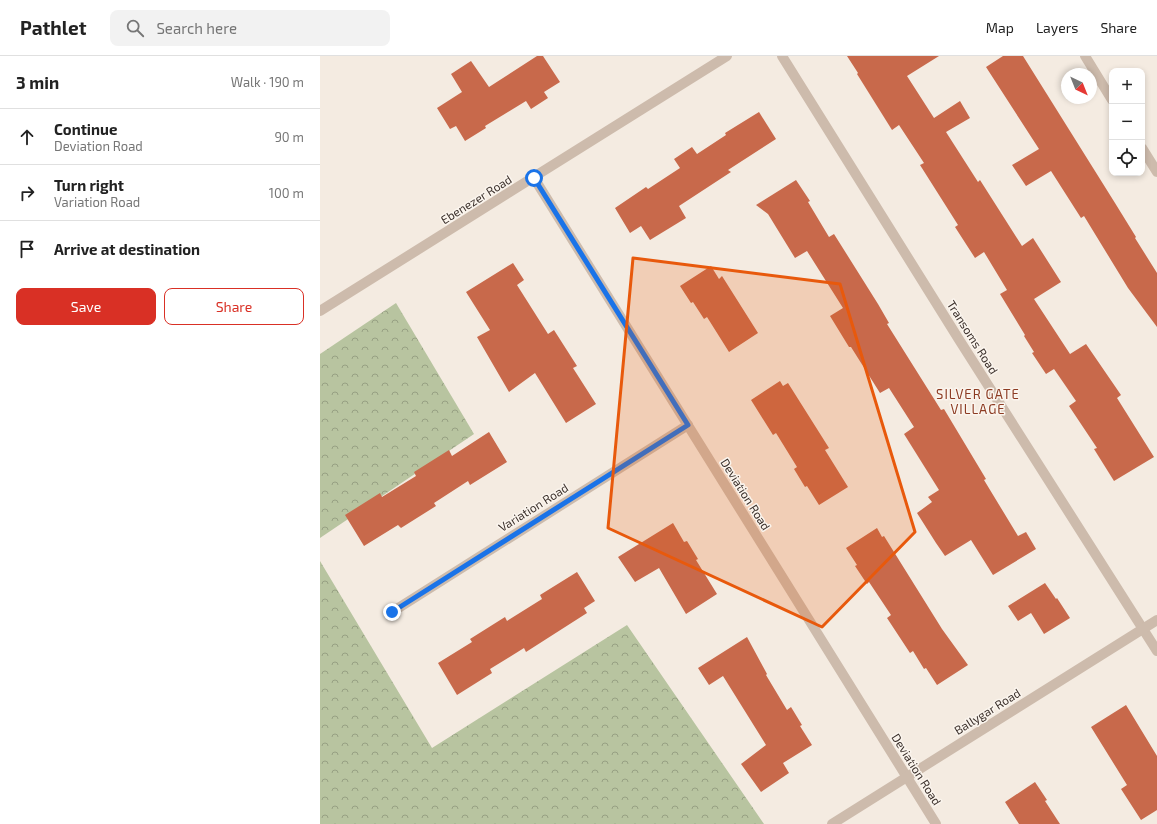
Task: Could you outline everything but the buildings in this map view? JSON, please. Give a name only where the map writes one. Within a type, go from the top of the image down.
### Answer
[{"type":"street","name":"Ebenezer Road","points":[[320,312],[727,56]]},
{"type":"street","name":"Transoms Road","points":[[782,56],[958,338],[1157,651]]},
{"type":"street","points":[[1085,56],[1109,95]]},
{"type":"street","points":[[1145,153],[1157,172]]},
{"type":"street","name":"Deviation Road","points":[[534,178],[936,824]]},
{"type":"street","name":"Variation Road","points":[[392,612],[688,425]]},
{"type":"street","name":"Ballygar Road","points":[[832,824],[1157,620]]},
{"type":"highlighted area","points":[[633,258],[840,284],[915,532],[822,627],[608,528]]},
{"type":"green space","points":[[396,303],[474,434],[320,538],[320,354]]},
{"type":"green space","points":[[320,561],[432,748],[627,625],[764,824],[320,824]]},
{"type":"district","name":"SILVER GATE VILLAGE","points":[[978,402]]},
{"type":"route","points":[[392,612],[688,425],[534,178]]}]
